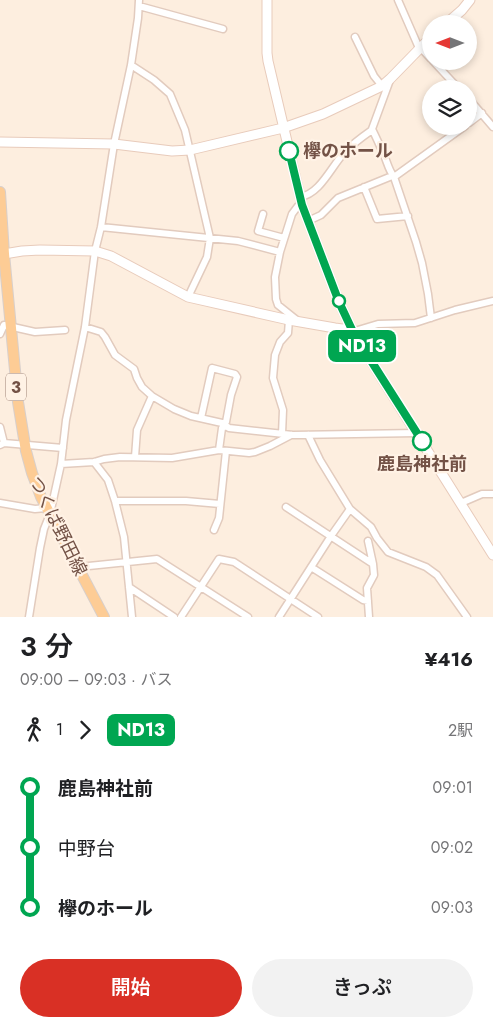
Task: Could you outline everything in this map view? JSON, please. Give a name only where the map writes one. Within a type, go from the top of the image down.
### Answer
[{"type":"main road","name":"つくば野田線","points":[[0,192],[2,255],[24,444],[32,473],[48,511],[104,617]]},
{"type":"street","points":[[266,0],[268,61],[283,128],[301,201],[334,289],[352,330],[493,555]]},
{"type":"street","points":[[0,142],[114,144],[172,151],[190,150],[283,128],[323,114],[382,86],[420,47],[398,0]]},
{"type":"street","points":[[456,15],[470,0]]},
{"type":"street","points":[[29,617],[40,548],[61,464],[66,420],[85,327],[95,252],[130,65],[139,3],[223,29]]},
{"type":"street","points":[[355,36],[374,76],[382,86]]},
{"type":"street","points":[[130,65],[154,80],[170,94],[185,130],[210,238],[207,257],[188,297]]},
{"type":"street","points":[[441,70],[451,80]]},
{"type":"street","points":[[298,322],[278,305],[274,276],[292,214],[301,201],[310,195],[326,177],[346,151],[372,130],[390,79]]},
{"type":"street","points":[[477,108],[493,127]]},
{"type":"street","points":[[477,117],[482,113]]},
{"type":"street","points":[[372,130],[393,176],[408,216],[422,263],[431,318]]},
{"type":"street","points":[[308,220],[321,215],[338,198],[393,176],[428,154],[453,135]]},
{"type":"street","points":[[364,187],[377,219],[408,216]]},
{"type":"street","points":[[263,214],[258,231],[284,238]]},
{"type":"street","points":[[101,227],[238,241],[280,252]]},
{"type":"street","points":[[2,255],[40,250],[95,252],[111,256],[188,297],[298,322],[352,330],[378,324],[415,323],[455,310],[493,301]]},
{"type":"street","points":[[282,434],[283,410],[273,378],[275,355],[280,342],[288,333],[289,320]]},
{"type":"street","points":[[0,334],[4,325],[35,332],[65,330]]},
{"type":"street","points":[[85,327],[101,332],[105,336],[116,355],[134,369],[136,378],[152,396],[174,409],[191,416],[225,425],[229,428],[291,435],[417,433]]},
{"type":"street","points":[[201,418],[212,368],[235,374],[238,377],[231,395],[226,422],[222,428],[219,450]]},
{"type":"street","points":[[135,457],[137,430],[152,396]]},
{"type":"street","points":[[0,427],[2,444],[63,448]]},
{"type":"street","points":[[61,464],[94,462],[120,457],[172,458],[219,450],[248,453],[270,446],[291,435]]},
{"type":"street","points":[[308,435],[320,460],[350,509],[370,527],[388,552],[426,567],[437,574],[467,617]]},
{"type":"street","points":[[214,530],[219,518],[226,451]]},
{"type":"street","points":[[94,462],[108,480],[124,537],[132,617]]},
{"type":"street","points":[[461,503],[482,494],[493,494]]},
{"type":"street","points":[[115,501],[186,501],[220,504]]},
{"type":"street","points":[[0,503],[48,511]]},
{"type":"street","points":[[286,507],[373,564]]},
{"type":"street","points":[[279,617],[350,509]]},
{"type":"street","points":[[368,541],[374,576],[367,588],[369,617]]},
{"type":"street","points":[[79,568],[157,559],[248,617]]},
{"type":"street","points":[[181,617],[219,559],[234,562],[318,617]]},
{"type":"street","points":[[311,566],[363,600],[368,601]]},
{"type":"street","points":[[129,587],[174,617]]},
{"type":"bus line","name":"ND13","points":[[289,151],[302,205],[339,302],[354,334],[422,441]]},
{"type":"place","name":"欅のホール","points":[[289,151]]},
{"type":"place","name":"鹿島神社前","points":[[422,441]]}]
